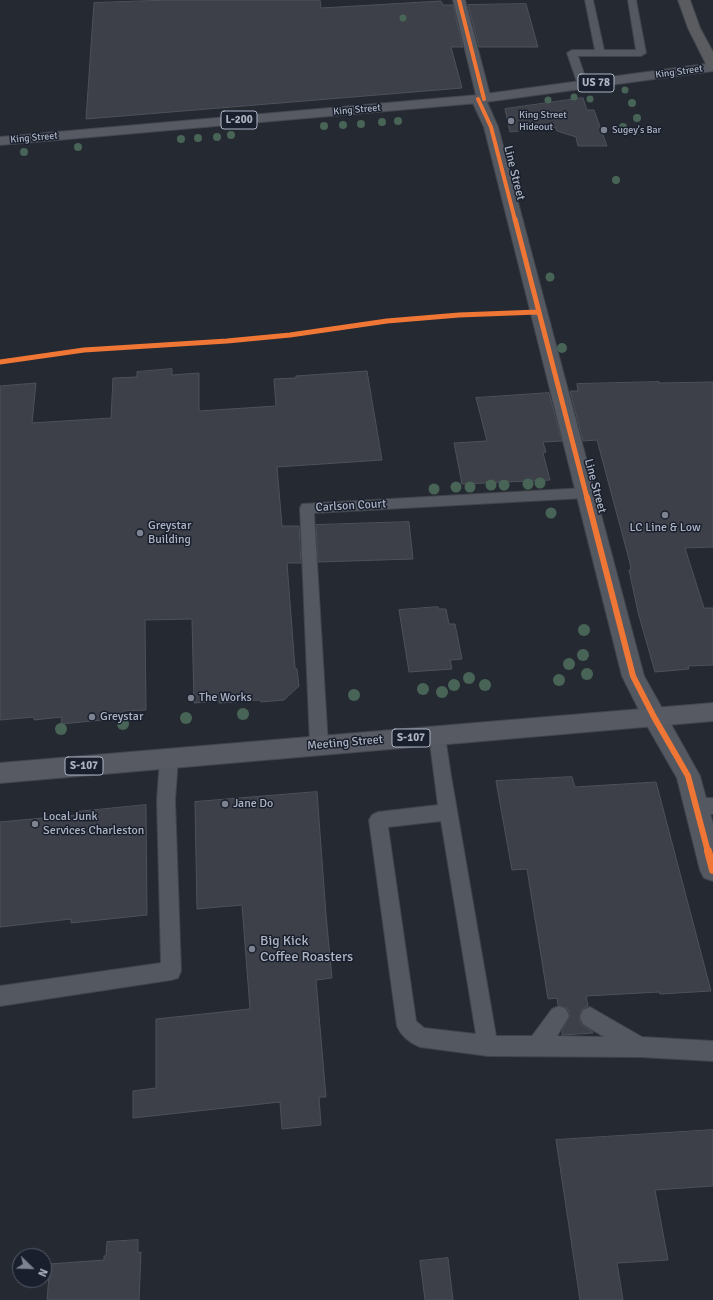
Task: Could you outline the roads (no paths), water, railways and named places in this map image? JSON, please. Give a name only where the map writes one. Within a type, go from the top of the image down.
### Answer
[{"type":"highway","points":[[684,0],[694,28],[713,64]]},
{"type":"main road","name":"King Street","points":[[0,141],[481,99],[713,67]]},
{"type":"main road","name":"Meeting Street","points":[[0,773],[713,712]]},
{"type":"street","name":"Line Street","points":[[460,0],[481,99],[491,127],[633,676],[654,717],[704,806],[713,870]]},
{"type":"lane","points":[[589,0],[600,53]]},
{"type":"lane","points":[[583,85],[572,53],[641,53],[632,0]]},
{"type":"lane","name":"Carlson Court","points":[[319,745],[307,508],[585,493]]},
{"type":"lane","points":[[437,736],[448,812],[488,1046]]},
{"type":"lane","points":[[0,996],[171,972],[166,800],[169,759]]},
{"type":"lane","points":[[448,812],[378,820],[407,1026],[420,1037],[488,1046],[640,1047],[713,1051]]},
{"type":"lane","points":[[537,1047],[559,1016]]},
{"type":"lane","points":[[590,1017],[640,1047]]},
{"type":"place","name":"King Street Hideout","points":[[511,121]]},
{"type":"place","name":"Sugey's Bar","points":[[604,130]]},
{"type":"place","name":"LC Line & Low","points":[[665,515]]},
{"type":"place","name":"Greystar Building","points":[[140,533]]},
{"type":"place","name":"The Works","points":[[191,698]]},
{"type":"place","name":"Greystar","points":[[92,717]]},
{"type":"place","name":"Jane Do","points":[[225,804]]},
{"type":"place","name":"Local Junk Services Charleston","points":[[35,824]]},
{"type":"place","name":"Big Kick Coffee Roasters","points":[[252,949]]}]
